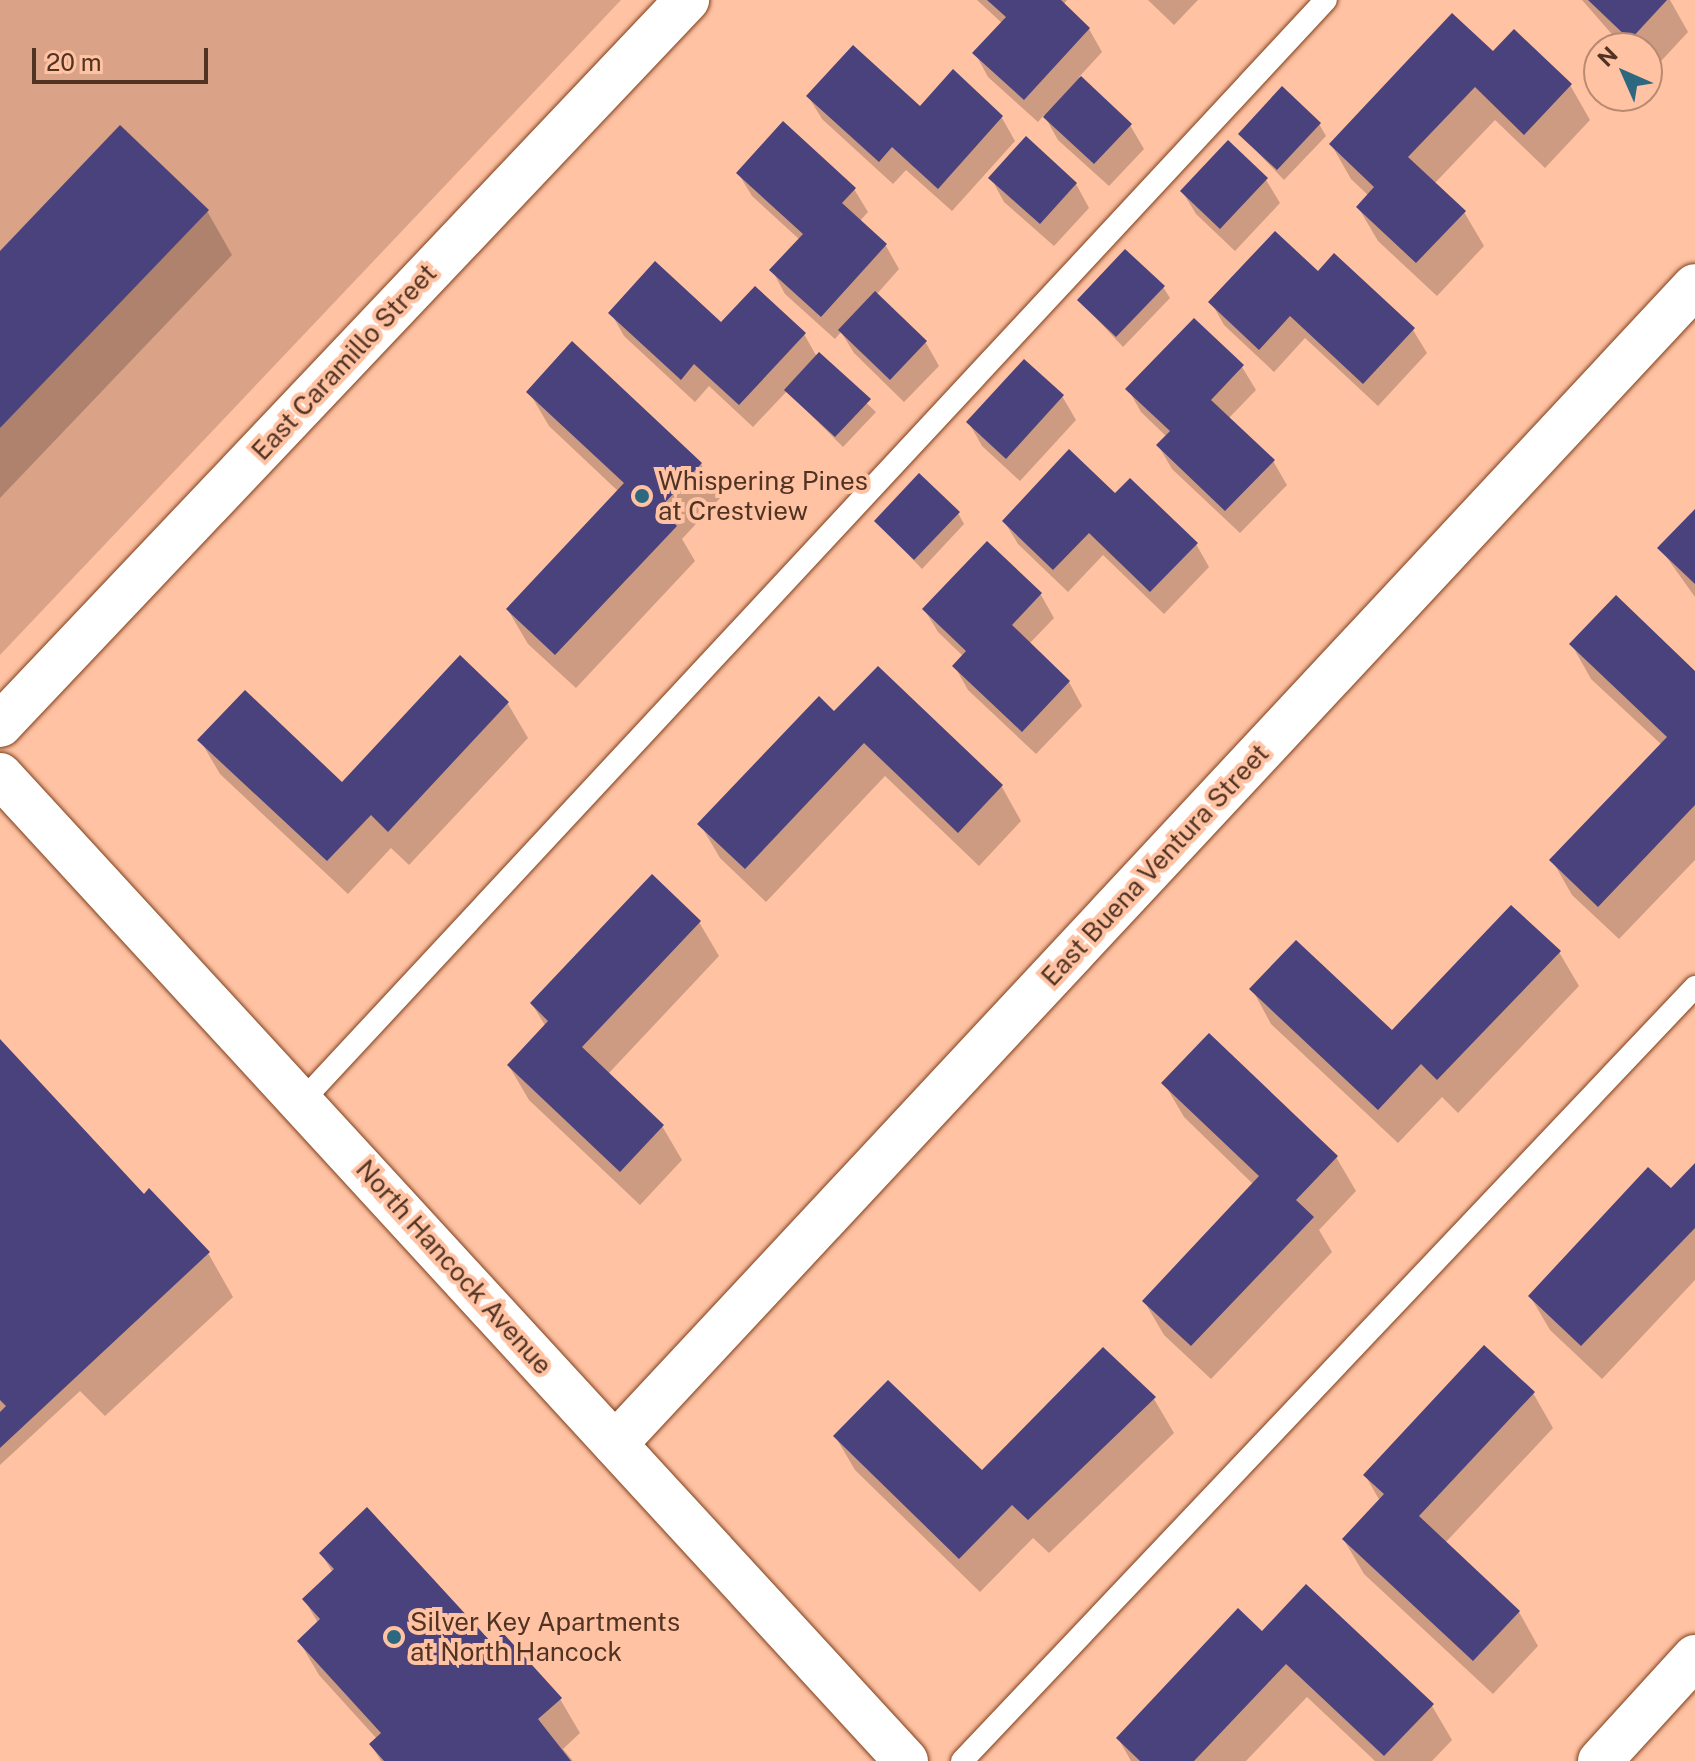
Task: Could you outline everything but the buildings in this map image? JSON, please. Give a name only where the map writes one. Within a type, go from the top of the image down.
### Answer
[{"type":"street","name":"East Caramillo Street","points":[[0,725],[687,0]]},
{"type":"street","name":"East Buena Ventura Street","points":[[615,1444],[1695,286]]},
{"type":"street","name":"North Hancock Avenue","points":[[0,775],[303,1100],[906,1761]]},
{"type":"street","points":[[1600,1761],[1695,1657]]},
{"type":"lane","points":[[303,1100],[1326,0]]},
{"type":"lane","points":[[962,1761],[1695,987]]},
{"type":"shaded area","points":[[0,0],[621,0],[0,655]]},
{"type":"place","name":"Whispering Pines at Crestview","points":[[642,496]]},
{"type":"place","name":"Silver Key Apartments at North Hancock","points":[[394,1637]]}]
